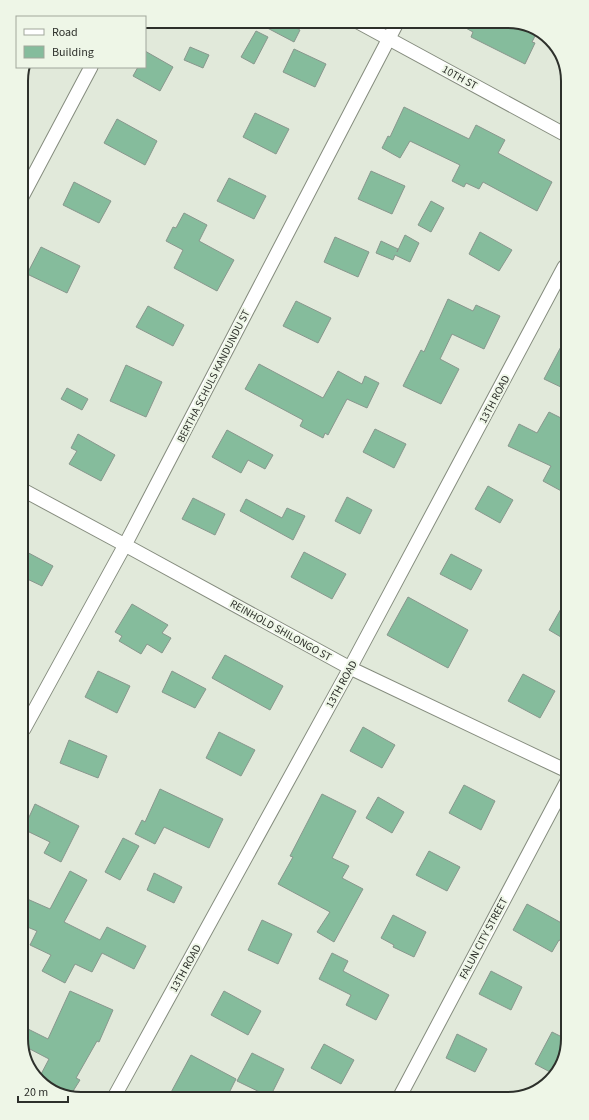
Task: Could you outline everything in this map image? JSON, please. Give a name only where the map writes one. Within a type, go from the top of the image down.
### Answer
[{"type":"street","name":"10TH ST","points":[[370,28],[561,132]]},
{"type":"street","name":"BERTHA SCHULS KANDUNDU ST","points":[[28,722],[125,545],[394,28]]},
{"type":"street","points":[[28,186],[91,68]]},
{"type":"street","name":"13TH ROAD","points":[[116,1092],[350,668],[561,273]]},
{"type":"street","name":"REINHOLD SHILONGO ST","points":[[28,493],[350,668],[561,768]]},
{"type":"street","name":"FALUN CITY STREET","points":[[402,1092],[561,791]]},
{"type":"building","points":[[267,28],[296,28],[300,30],[294,42]]},
{"type":"building","points":[[466,28],[518,29],[535,36],[532,42],[535,43],[525,64],[471,37],[473,32]]},
{"type":"building","points":[[256,31],[268,37],[254,64],[241,57]]},
{"type":"building","points":[[190,47],[209,55],[203,68],[184,60]]},
{"type":"building","points":[[294,49],[326,64],[315,87],[283,72]]},
{"type":"building","points":[[146,52],[173,67],[160,91],[133,76],[137,68],[146,68]]},
{"type":"building","points":[[404,107],[469,139],[476,125],[505,140],[498,153],[552,182],[537,211],[483,182],[479,189],[466,183],[464,187],[452,181],[460,165],[410,141],[400,158],[382,148],[388,136],[390,137]]},
{"type":"building","points":[[255,113],[289,129],[276,154],[243,137]]},
{"type":"building","points":[[117,119],[157,141],[145,165],[104,143]]},
{"type":"building","points":[[371,171],[405,186],[392,214],[358,199]]},
{"type":"building","points":[[229,178],[266,196],[254,219],[217,201]]},
{"type":"building","points":[[74,182],[111,201],[99,223],[63,205]]},
{"type":"building","points":[[431,201],[444,208],[431,232],[418,225]]},
{"type":"building","points":[[184,213],[207,225],[199,241],[234,260],[217,291],[174,268],[183,250],[166,241],[173,227],[176,228]]},
{"type":"building","points":[[480,232],[512,250],[499,271],[469,254]]},
{"type":"building","points":[[405,235],[419,243],[410,262],[395,255],[393,260],[376,253],[381,241],[398,249],[397,252]]},
{"type":"building","points":[[335,237],[369,252],[358,277],[324,262]]},
{"type":"building","points":[[41,247],[80,266],[67,293],[28,274]]},
{"type":"building","points":[[448,299],[473,311],[476,305],[500,316],[484,349],[452,334],[440,359],[459,369],[441,404],[403,386],[421,350],[424,352]]},
{"type":"building","points":[[296,301],[331,318],[318,343],[283,326]]},
{"type":"building","points":[[148,306],[184,325],[173,346],[136,327]]},
{"type":"building","points":[[561,347],[561,387],[544,379]]},
{"type":"building","points":[[259,364],[323,398],[338,371],[362,384],[365,376],[379,383],[367,408],[347,399],[328,435],[325,433],[323,438],[300,426],[303,420],[245,389]]},
{"type":"building","points":[[126,365],[162,382],[146,417],[110,401]]},
{"type":"building","points":[[67,388],[88,399],[82,410],[61,399]]},
{"type":"building","points":[[549,412],[561,418],[561,491],[543,481],[551,466],[508,446],[519,424],[537,433]]},
{"type":"building","points":[[375,429],[406,444],[394,468],[363,452]]},
{"type":"building","points":[[227,430],[273,455],[265,469],[248,460],[241,473],[212,457]]},
{"type":"building","points":[[78,434],[115,455],[101,481],[69,464],[77,451],[71,448]]},
{"type":"building","points":[[488,486],[513,500],[500,523],[475,509]]},
{"type":"building","points":[[347,497],[372,510],[360,534],[335,521]]},
{"type":"building","points":[[193,498],[225,514],[215,535],[182,519]]},
{"type":"building","points":[[246,499],[282,518],[287,508],[305,516],[293,540],[240,511]]},
{"type":"building","points":[[304,552],[346,574],[332,599],[291,577]]},
{"type":"building","points":[[28,553],[53,566],[42,586],[28,579]]},
{"type":"building","points":[[451,554],[482,570],[471,590],[440,574]]},
{"type":"building","points":[[408,597],[468,630],[448,668],[387,635]]},
{"type":"building","points":[[132,604],[168,625],[162,633],[171,638],[162,653],[147,644],[141,654],[119,641],[122,636],[115,632]]},
{"type":"building","points":[[561,609],[561,637],[549,630]]},
{"type":"building","points":[[225,655],[283,686],[270,710],[212,678]]},
{"type":"building","points":[[98,671],[130,686],[117,713],[85,697]]},
{"type":"building","points":[[172,671],[206,689],[195,708],[162,692]]},
{"type":"building","points":[[523,674],[555,691],[540,718],[508,701]]},
{"type":"building","points":[[363,727],[395,745],[382,768],[350,751]]},
{"type":"building","points":[[219,732],[255,750],[241,776],[206,758]]},
{"type":"building","points":[[69,740],[107,756],[98,778],[60,763]]},
{"type":"building","points":[[464,785],[495,801],[481,830],[449,813]]},
{"type":"building","points":[[160,789],[223,819],[209,848],[164,827],[155,844],[135,834],[142,820],[145,822]]},
{"type":"building","points":[[322,794],[356,811],[332,858],[349,866],[342,878],[363,889],[334,942],[317,932],[330,912],[278,884],[293,857],[290,856]]},
{"type":"building","points":[[378,797],[404,812],[392,833],[366,818]]},
{"type":"building","points":[[35,804],[79,826],[61,862],[44,853],[50,842],[28,831],[28,819]]},
{"type":"building","points":[[123,838],[139,846],[120,880],[105,872]]},
{"type":"building","points":[[429,851],[460,867],[447,891],[416,875]]},
{"type":"building","points":[[70,871],[87,880],[64,922],[100,940],[107,927],[146,946],[134,969],[102,953],[92,972],[75,964],[65,983],[42,971],[51,955],[30,945],[37,931],[28,927],[28,899],[50,909]]},
{"type":"building","points":[[154,873],[182,887],[174,903],[147,890]]},
{"type":"building","points":[[527,904],[561,923],[561,941],[559,940],[552,952],[513,930]]},
{"type":"building","points":[[393,915],[426,932],[414,957],[393,947],[394,945],[381,938]]},
{"type":"building","points":[[262,920],[292,934],[278,964],[248,950]]},
{"type":"building","points":[[332,953],[348,961],[343,971],[389,995],[376,1020],[346,1005],[351,995],[319,979]]},
{"type":"building","points":[[491,971],[522,987],[511,1010],[479,994]]},
{"type":"building","points":[[70,991],[113,1010],[99,1042],[97,1041],[76,1078],[80,1080],[73,1091],[58,1087],[46,1079],[41,1074],[49,1059],[29,1049],[28,1029],[48,1039]]},
{"type":"building","points":[[224,991],[261,1011],[248,1035],[211,1015]]},
{"type":"building","points":[[552,1032],[561,1036],[561,1046],[558,1056],[550,1072],[535,1064]]},
{"type":"building","points":[[457,1034],[487,1049],[475,1072],[446,1058]]},
{"type":"building","points":[[324,1044],[354,1060],[341,1084],[311,1068]]},
{"type":"building","points":[[252,1053],[284,1069],[272,1092],[260,1092],[237,1081]]},
{"type":"building","points":[[191,1055],[236,1079],[230,1092],[171,1092]]}]
